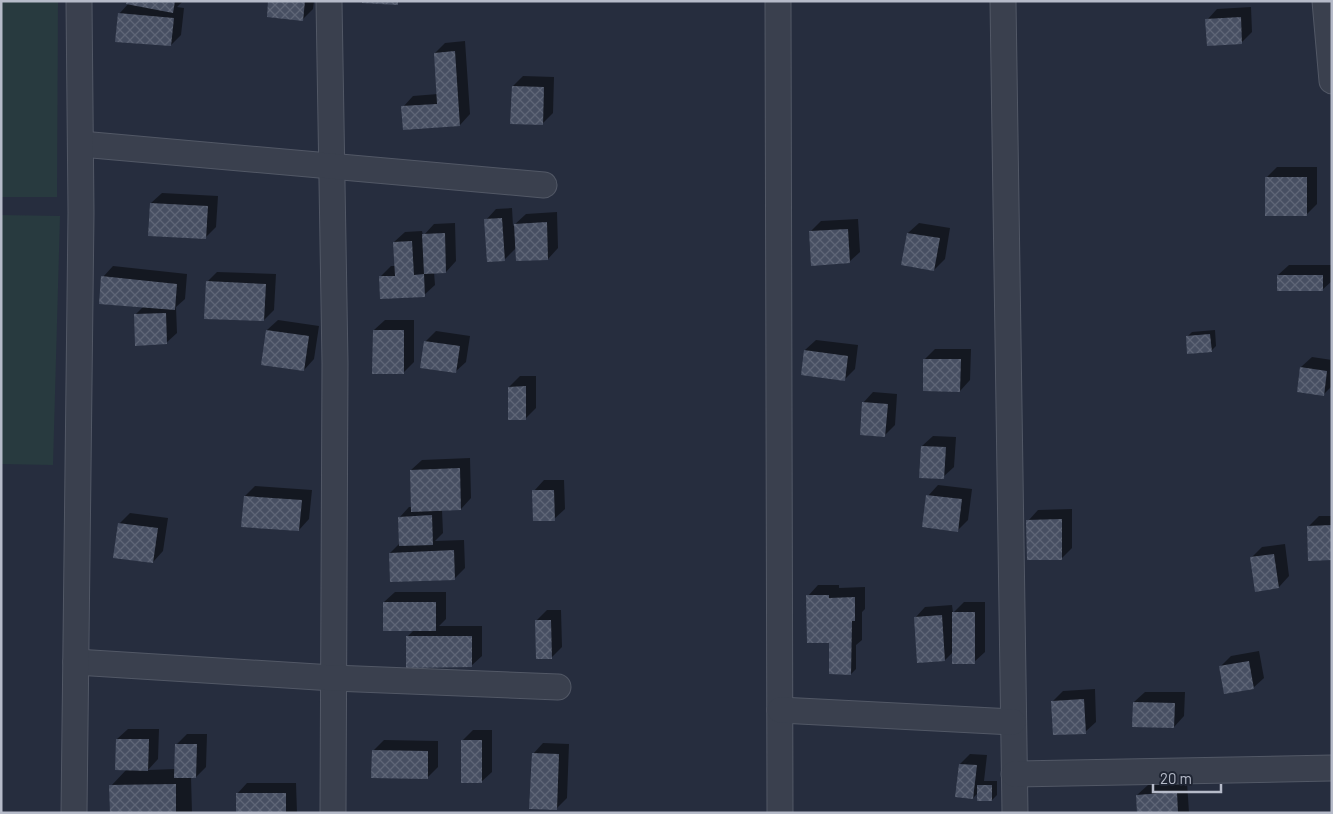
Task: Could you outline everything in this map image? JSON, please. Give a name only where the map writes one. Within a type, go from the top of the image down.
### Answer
[{"type":"street","points":[[74,813],[81,213],[79,1]]},
{"type":"street","points":[[329,1],[335,363],[333,813]]},
{"type":"street","points":[[778,1],[780,813]]},
{"type":"street","points":[[1003,1],[1015,813]]},
{"type":"street","points":[[1325,1],[1332,81]]},
{"type":"street","points":[[81,144],[544,185]]},
{"type":"street","points":[[76,662],[333,678],[558,686]]},
{"type":"street","points":[[780,710],[1013,722]]},
{"type":"street","points":[[1014,774],[1332,768]]},
{"type":"shaded area","points":[[1,1],[58,1],[57,197],[1,197]]},
{"type":"shaded area","points":[[1,215],[60,216],[53,465],[1,464]]},
{"type":"building","points":[[127,1],[175,1],[173,13],[126,4]]},
{"type":"building","points":[[268,1],[305,1],[303,21],[267,17]]},
{"type":"building","points":[[362,1],[398,1],[398,5],[362,3]]},
{"type":"building","points":[[118,13],[174,18],[171,46],[115,42]]},
{"type":"building","points":[[1241,17],[1242,44],[1207,46],[1205,19]]},
{"type":"building","points":[[455,51],[460,126],[403,130],[401,106],[437,104],[434,53]]},
{"type":"building","points":[[512,86],[544,87],[543,125],[510,124]]},
{"type":"building","points":[[1265,177],[1307,177],[1307,216],[1265,216]]},
{"type":"building","points":[[150,203],[208,206],[206,239],[148,236]]},
{"type":"building","points":[[502,218],[505,261],[487,262],[484,219]]},
{"type":"building","points":[[547,222],[548,260],[516,261],[514,224]]},
{"type":"building","points":[[848,229],[850,263],[811,266],[809,231]]},
{"type":"building","points":[[445,233],[446,273],[424,274],[422,234]]},
{"type":"building","points":[[907,233],[940,238],[934,271],[901,265]]},
{"type":"building","points":[[412,241],[414,275],[424,274],[425,297],[380,299],[379,276],[395,276],[393,242]]},
{"type":"building","points":[[1277,275],[1323,275],[1323,291],[1277,291]]},
{"type":"building","points":[[101,276],[177,284],[175,310],[99,304]]},
{"type":"building","points":[[206,281],[266,284],[264,321],[204,319]]},
{"type":"building","points":[[166,313],[167,344],[135,346],[134,314]]},
{"type":"building","points":[[266,330],[309,336],[304,371],[261,365]]},
{"type":"building","points":[[373,330],[404,330],[404,374],[372,374]]},
{"type":"building","points":[[1210,334],[1212,352],[1187,354],[1186,336]]},
{"type":"building","points":[[424,341],[460,346],[456,373],[420,368]]},
{"type":"building","points":[[804,350],[848,356],[845,381],[801,375]]},
{"type":"building","points":[[923,359],[961,359],[960,392],[923,391]]},
{"type":"building","points":[[1300,367],[1327,371],[1324,396],[1297,392]]},
{"type":"building","points":[[526,386],[526,420],[508,420],[508,387]]},
{"type":"building","points":[[862,402],[888,404],[885,437],[860,435]]},
{"type":"building","points":[[921,446],[946,447],[944,479],[919,478]]},
{"type":"building","points":[[460,468],[461,510],[411,512],[410,470]]},
{"type":"building","points":[[532,490],[554,490],[555,521],[533,521]]},
{"type":"building","points":[[926,495],[962,499],[958,532],[922,527]]},
{"type":"building","points":[[244,496],[302,500],[299,531],[241,527]]},
{"type":"building","points":[[432,515],[433,545],[399,546],[398,517]]},
{"type":"building","points":[[1062,519],[1062,560],[1027,560],[1026,520]]},
{"type":"building","points":[[118,523],[158,528],[153,563],[113,558]]},
{"type":"building","points":[[1332,525],[1332,560],[1308,561],[1307,526]]},
{"type":"building","points":[[454,550],[455,580],[390,582],[389,553]]},
{"type":"building","points":[[1274,554],[1279,588],[1255,592],[1250,557]]},
{"type":"building","points":[[806,595],[829,595],[829,598],[855,597],[855,621],[852,621],[851,675],[829,674],[829,643],[807,643]]},
{"type":"building","points":[[383,602],[436,602],[436,631],[383,631]]},
{"type":"building","points":[[952,612],[975,612],[975,664],[952,664]]},
{"type":"building","points":[[942,615],[945,661],[917,663],[914,617]]},
{"type":"building","points":[[535,620],[551,620],[552,659],[536,659]]},
{"type":"building","points":[[406,636],[472,636],[472,667],[406,668]]},
{"type":"building","points":[[1249,661],[1254,689],[1224,694],[1219,666]]},
{"type":"building","points":[[1084,699],[1086,734],[1053,735],[1051,701]]},
{"type":"building","points":[[1133,702],[1175,703],[1174,728],[1132,727]]},
{"type":"building","points":[[116,739],[149,739],[148,771],[115,770]]},
{"type":"building","points":[[461,740],[482,740],[482,783],[461,783]]},
{"type":"building","points":[[175,744],[197,744],[196,778],[174,778]]},
{"type":"building","points":[[372,750],[428,751],[428,779],[371,778]]},
{"type":"building","points":[[532,753],[559,754],[557,810],[529,809]]},
{"type":"building","points":[[959,764],[977,765],[973,799],[955,797]]},
{"type":"building","points":[[176,784],[176,813],[110,813],[109,785]]},
{"type":"building","points":[[977,785],[992,785],[992,801],[977,801]]},
{"type":"building","points":[[1177,792],[1178,813],[1137,813],[1136,795]]},
{"type":"building","points":[[236,793],[286,793],[286,813],[236,813]]}]
